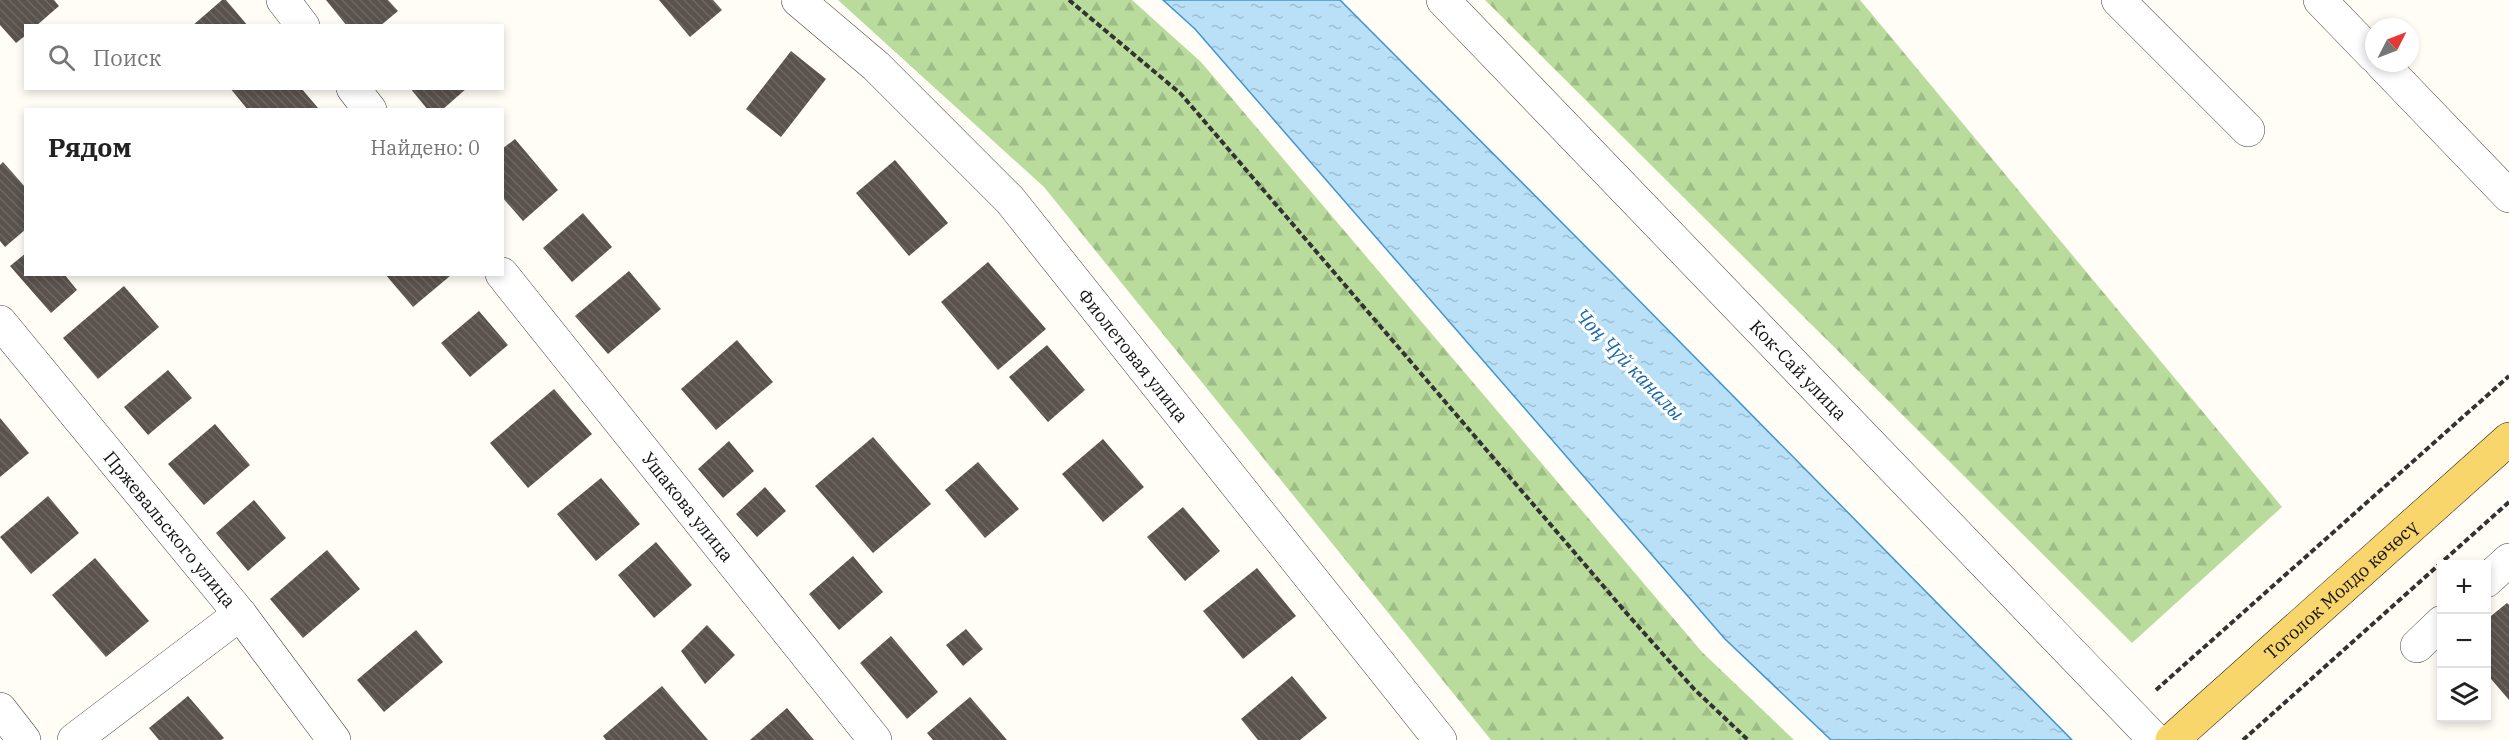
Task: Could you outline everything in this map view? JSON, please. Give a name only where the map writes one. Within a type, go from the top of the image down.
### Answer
[{"type":"main road","name":"Тоголок Молдо көчөсү","points":[[2172,740],[2509,439]]},
{"type":"street","points":[[283,0],[301,24]]},
{"type":"street","name":"Фиолетовая улица","points":[[798,0],[876,66],[1010,200],[1440,740]]},
{"type":"street","name":"Кок-Сай улица","points":[[1443,0],[2155,740]]},
{"type":"street","points":[[2118,0],[2248,130]]},
{"type":"street","points":[[2320,0],[2365,47]]},
{"type":"street","points":[[2390,72],[2509,196]]},
{"type":"street","points":[[355,90],[368,108]]},
{"type":"street","name":"Ушакова улица","points":[[504,276],[875,740]]},
{"type":"street","name":"Пржевальского улица","points":[[0,322],[240,614],[334,740]]},
{"type":"street","points":[[2491,577],[2509,560]]},
{"type":"street","points":[[74,740],[240,614]]},
{"type":"street","points":[[2417,646],[2437,627]]},
{"type":"street","points":[[0,709],[24,740]]},
{"type":"path","points":[[1070,0],[1181,94],[1629,616],[1694,688],[1748,740]]},
{"type":"path","points":[[2129,713],[2509,376]]},
{"type":"path","points":[[2243,740],[2509,502]]},
{"type":"green space","points":[[838,0],[1132,0],[1201,62],[1702,652],[1794,740],[1491,740],[1044,187]]},
{"type":"green space","points":[[1485,0],[1860,0],[2282,507],[2132,643]]},
{"type":"water","name":"Чоң Чүй каналы","points":[[1163,0],[1340,0],[2072,740],[1831,740],[1725,639],[1195,29]]},
{"type":"building","points":[[0,0],[54,0],[59,6],[38,24],[24,24],[24,37],[16,43],[0,25]]},
{"type":"building","points":[[222,0],[226,0],[246,24],[194,24]]},
{"type":"building","points":[[326,0],[388,0],[398,11],[382,24],[345,24]]},
{"type":"building","points":[[659,0],[713,0],[722,10],[690,37]]},
{"type":"building","points":[[791,51],[826,79],[781,137],[746,109]]},
{"type":"building","points":[[232,90],[303,90],[318,108],[246,108]]},
{"type":"building","points":[[412,90],[465,90],[444,108],[426,108]]},
{"type":"building","points":[[515,139],[558,190],[523,221],[504,199],[504,147]]},
{"type":"building","points":[[895,160],[948,223],[909,256],[856,193]]},
{"type":"building","points":[[3,162],[24,186],[24,231],[5,247],[0,241],[0,165]]},
{"type":"building","points":[[583,213],[612,247],[572,282],[543,248]]},
{"type":"building","points":[[24,255],[24,276],[66,276],[77,290],[51,313],[10,266]]},
{"type":"building","points":[[988,262],[1046,329],[998,370],[941,302]]},
{"type":"building","points":[[629,271],[661,309],[608,354],[575,316]]},
{"type":"building","points":[[387,276],[450,276],[413,307]]},
{"type":"building","points":[[124,286],[159,327],[98,379],[63,338]]},
{"type":"building","points":[[479,311],[508,345],[470,377],[441,343]]},
{"type":"building","points":[[737,340],[773,382],[716,430],[681,389]]},
{"type":"building","points":[[1047,345],[1085,390],[1048,422],[1009,377]]},
{"type":"building","points":[[168,370],[192,398],[148,435],[124,407]]},
{"type":"building","points":[[554,389],[592,434],[528,488],[490,443]]},
{"type":"building","points":[[0,418],[29,453],[0,477]]},
{"type":"building","points":[[215,424],[250,465],[204,505],[168,464]]},
{"type":"building","points":[[873,437],[931,504],[873,553],[815,486]]},
{"type":"building","points":[[1103,439],[1144,487],[1103,522],[1062,474]]},
{"type":"building","points":[[729,441],[754,471],[723,498],[698,469]]},
{"type":"building","points":[[978,462],[1019,509],[985,538],[945,490]]},
{"type":"building","points":[[601,478],[640,524],[596,561],[557,514]]},
{"type":"building","points":[[765,487],[786,511],[757,537],[736,514]]},
{"type":"building","points":[[48,496],[79,533],[31,574],[0,537]]},
{"type":"building","points":[[254,500],[286,538],[248,571],[216,533]]},
{"type":"building","points":[[1183,507],[1220,551],[1185,581],[1147,537]]},
{"type":"building","points":[[656,542],[692,585],[654,618],[618,575]]},
{"type":"building","points":[[327,550],[360,589],[303,638],[270,599]]},
{"type":"building","points":[[853,556],[883,592],[839,630],[809,594]]},
{"type":"building","points":[[95,558],[149,621],[106,657],[52,595]]},
{"type":"building","points":[[1257,568],[1296,616],[1243,659],[1203,611]]},
{"type":"building","points":[[2507,603],[2509,605],[2509,700],[2491,679],[2491,616]]},
{"type":"building","points":[[707,625],[735,655],[705,684],[681,651]]},
{"type":"building","points":[[966,629],[983,649],[963,666],[946,645]]},
{"type":"building","points":[[416,630],[443,662],[384,712],[357,680]]},
{"type":"building","points":[[891,636],[938,692],[907,719],[860,663]]},
{"type":"building","points":[[1292,676],[1327,718],[1300,740],[1258,740],[1241,719]]},
{"type":"building","points":[[662,686],[708,740],[606,740],[603,736]]},
{"type":"building","points":[[188,696],[224,738],[221,740],[159,740],[149,728]]},
{"type":"building","points":[[970,697],[1007,740],[933,740],[927,733]]},
{"type":"building","points":[[787,708],[814,740],[750,740]]}]
